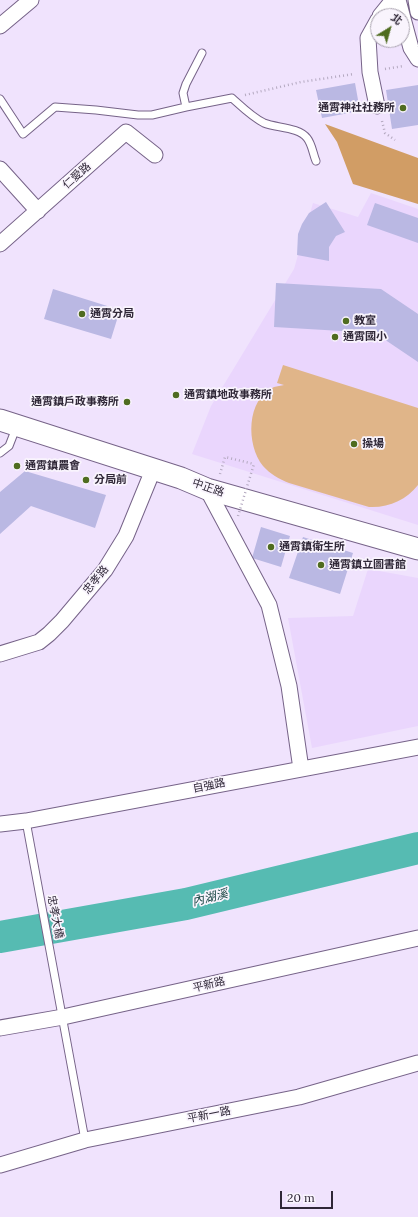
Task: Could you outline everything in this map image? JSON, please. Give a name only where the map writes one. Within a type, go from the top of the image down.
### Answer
[{"type":"main road","name":"中正路","points":[[8,423],[181,478],[207,489],[418,550]]},
{"type":"street","points":[[0,26],[31,0]]},
{"type":"street","points":[[387,8],[394,0]]},
{"type":"street","points":[[398,0],[411,48],[418,59]]},
{"type":"street","points":[[416,0],[418,12]]},
{"type":"street","points":[[370,34],[368,38],[370,72],[377,106]]},
{"type":"street","name":"仁愛路","points":[[0,244],[126,132],[155,155]]},
{"type":"street","points":[[0,169],[38,211]]},
{"type":"street","name":"忠孝路","points":[[0,654],[39,642],[62,621],[105,570],[126,536],[153,470]]},
{"type":"street","points":[[207,489],[269,605],[289,686],[301,769]]},
{"type":"street","name":"自強路","points":[[0,824],[26,821],[418,747]]},
{"type":"street","name":"平新路","points":[[0,1028],[63,1017],[418,938]]},
{"type":"street","name":"平新一路","points":[[0,1165],[85,1140],[299,1097],[418,1063]]},
{"type":"lane","points":[[186,107],[183,93],[202,53]]},
{"type":"lane","points":[[0,99],[23,134],[55,107],[152,115],[232,98],[254,117],[265,123],[294,130],[303,135],[308,139],[316,161]]},
{"type":"lane","points":[[0,453],[8,446],[8,423]]},
{"type":"lane","name":"忠孝大橋","points":[[26,821],[85,1140]]},
{"type":"path","points":[[232,98],[301,82],[348,75]]},
{"type":"path","points":[[377,106],[385,133],[395,140]]},
{"type":"path","points":[[225,457],[254,464],[238,516]]},
{"type":"shaded area","points":[[325,124],[418,158],[418,204],[353,184],[337,142]]},
{"type":"shaded area","name":"通霄國小","points":[[371,193],[418,209],[418,525],[192,454],[211,406],[294,269],[313,203],[358,217]]},
{"type":"shaded area","points":[[283,365],[418,408],[418,485],[408,495],[396,502],[383,506],[369,507],[289,483],[275,476],[266,469],[257,457],[252,435],[252,423],[258,401],[265,393],[274,387],[284,385],[277,383]]},
{"type":"shaded area","points":[[368,569],[418,578],[418,726],[312,748],[288,618],[353,616]]},
{"type":"building","points":[[355,83],[360,111],[322,118],[316,90]]},
{"type":"building","name":"通霄神社社務所","points":[[418,85],[418,125],[392,129],[386,90]]},
{"type":"building","points":[[326,202],[345,232],[336,236],[329,247],[329,261],[297,255],[298,234],[302,224],[309,213]]},
{"type":"building","points":[[375,203],[418,218],[418,243],[367,225]]},
{"type":"building","name":"教室","points":[[276,283],[381,289],[418,314],[418,362],[375,333],[274,327]]},
{"type":"building","name":"通霄分局","points":[[53,289],[120,310],[111,339],[44,319]]},
{"type":"building","points":[[25,471],[106,495],[95,528],[31,506],[0,534],[0,492]]},
{"type":"building","name":"通霄鎮衛生所","points":[[261,527],[290,536],[281,567],[252,558]]},
{"type":"building","name":"通霄鎮立圖書館","points":[[303,537],[353,553],[340,594],[289,578]]},
{"type":"waterway","name":"內湖溪","points":[[0,937],[186,904],[418,848]]},
{"type":"place","name":"通霄神社社務所","points":[[403,108]]},
{"type":"place","name":"通霄分局","points":[[82,314]]},
{"type":"place","name":"教室","points":[[346,321]]},
{"type":"place","name":"通霄國小","points":[[335,337]]},
{"type":"place","name":"通霄鎮地政事務所","points":[[176,395]]},
{"type":"place","name":"通霄鎮戶政事務所","points":[[127,402]]},
{"type":"place","name":"操場","points":[[354,444]]},
{"type":"place","name":"通霄鎮農會","points":[[17,466]]},
{"type":"place","name":"分局前","points":[[86,480]]},
{"type":"place","name":"通霄鎮衛生所","points":[[271,547]]},
{"type":"place","name":"通霄鎮立圖書館","points":[[321,565]]}]
